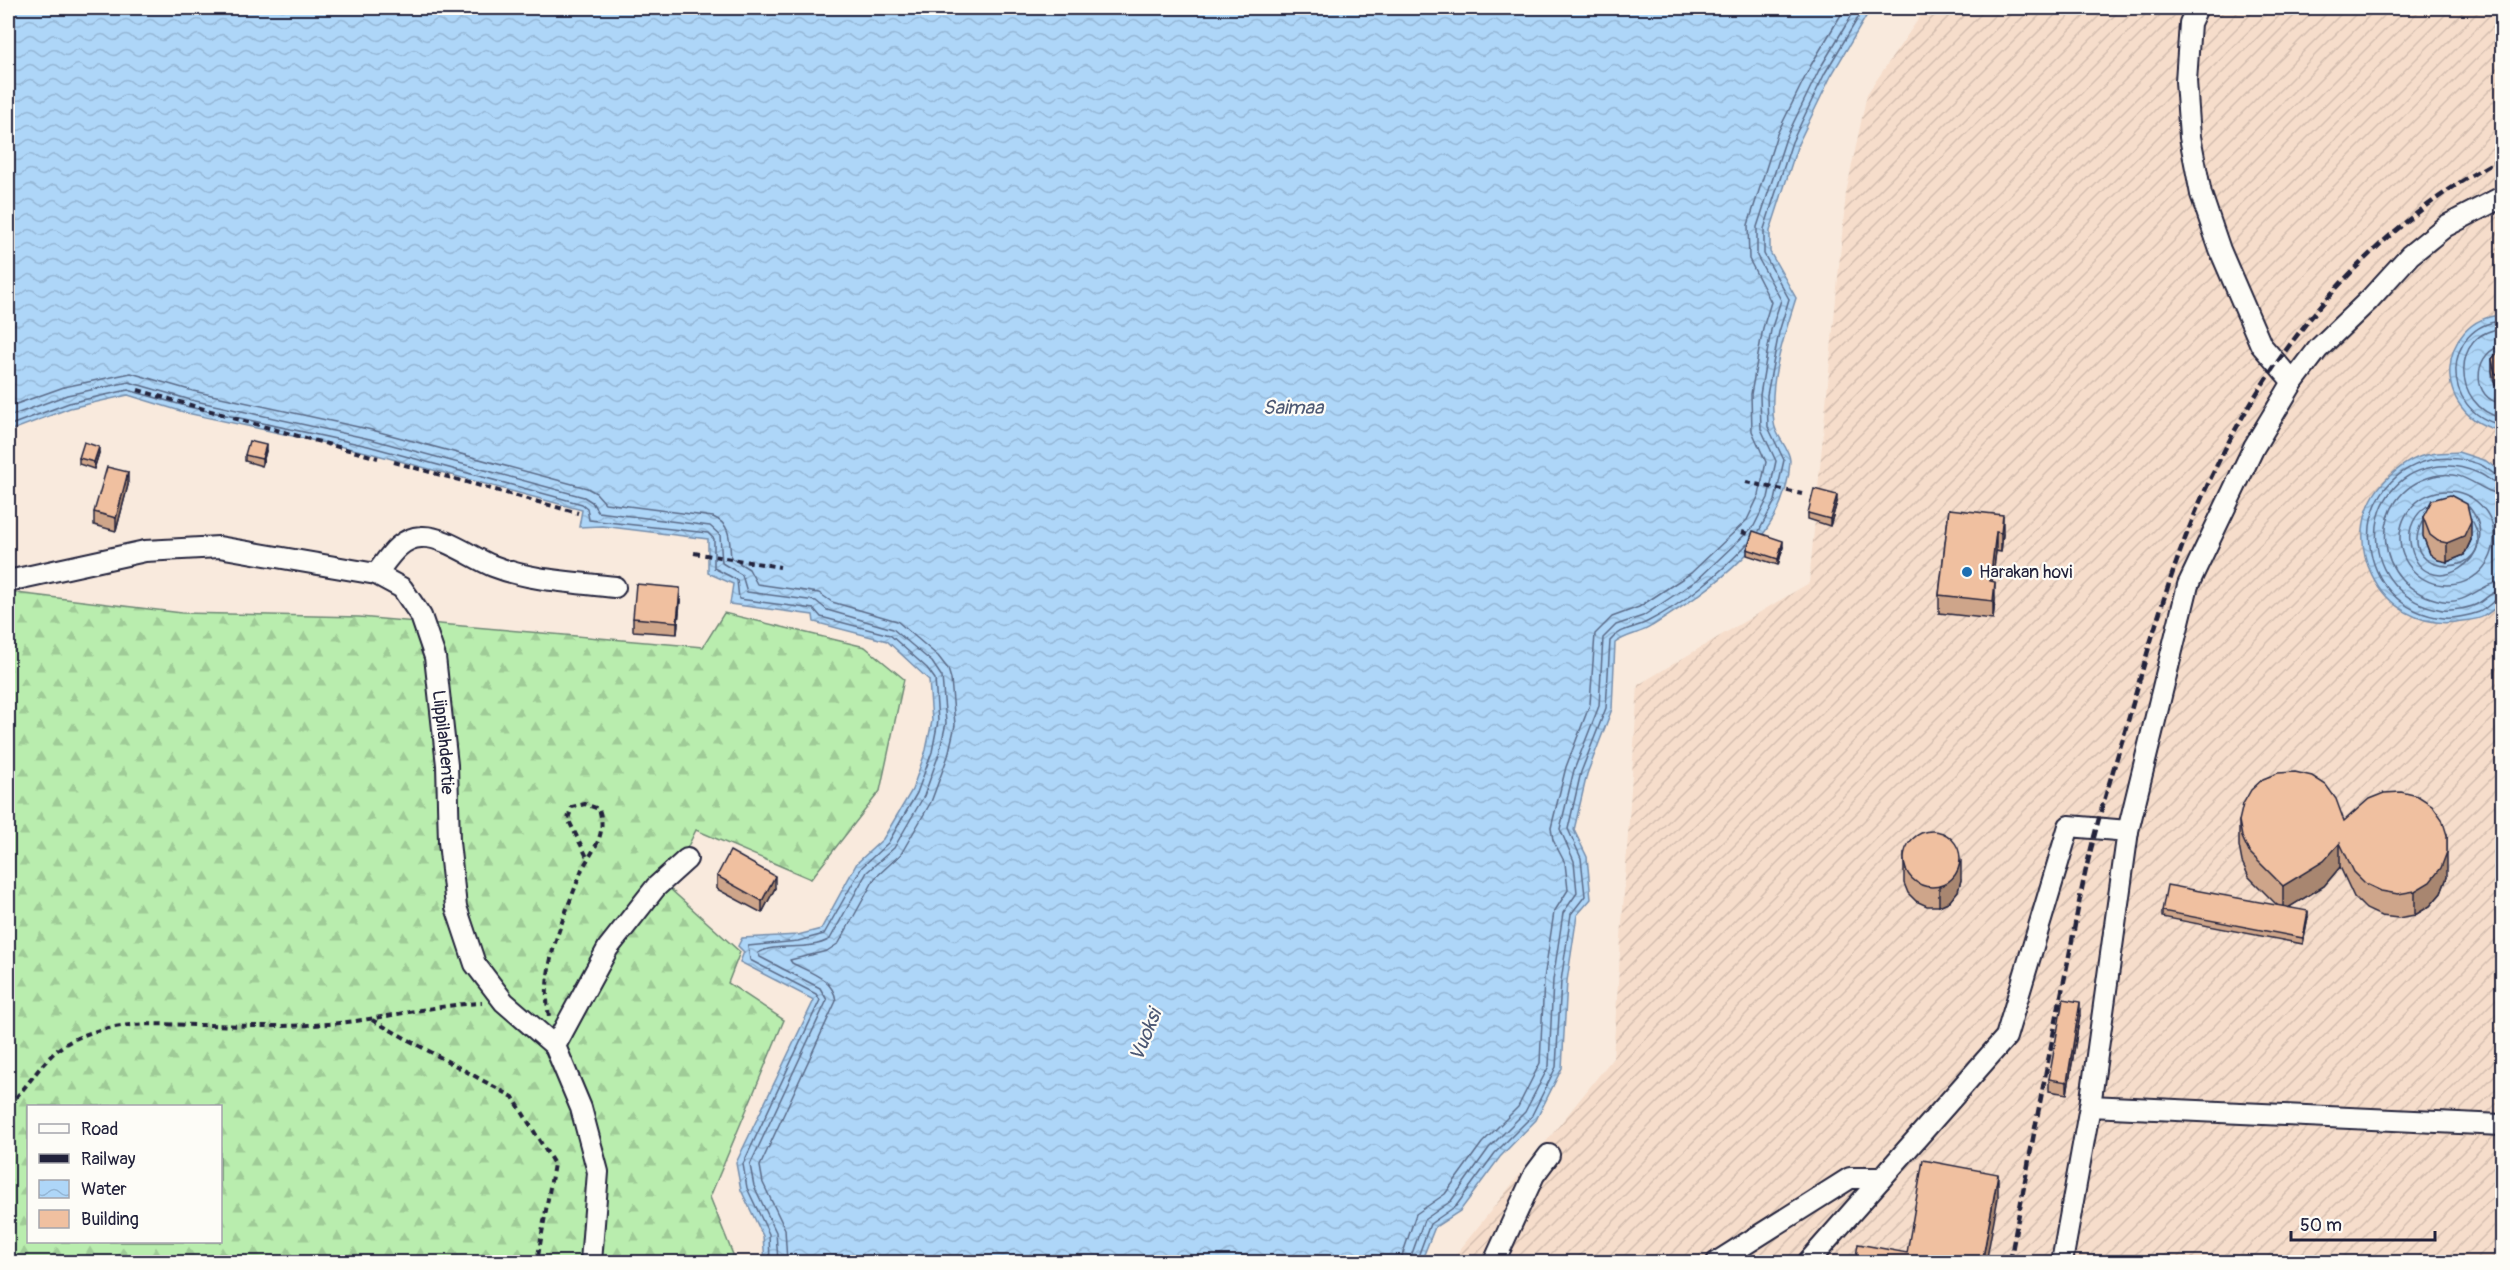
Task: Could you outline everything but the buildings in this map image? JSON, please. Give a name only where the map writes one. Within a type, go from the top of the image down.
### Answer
[{"type":"street","points":[[2197,8],[2190,22],[2186,81],[2190,137],[2201,194],[2220,250],[2261,345],[2294,382]]},
{"type":"street","points":[[2062,1263],[2090,1106],[2128,831],[2188,585],[2254,447],[2294,382],[2318,349],[2369,300],[2410,255],[2446,226],[2502,196]]},
{"type":"street","points":[[376,574],[400,544],[421,537],[449,545],[504,569],[537,577],[615,587]]},
{"type":"street","name":"Liippilahdentie","points":[[8,581],[145,551],[219,547],[376,574],[402,588],[421,616],[435,657],[447,765],[449,842],[456,907],[475,964],[504,1002],[555,1046],[581,1108],[598,1172],[591,1263]]},
{"type":"street","points":[[1808,1263],[2006,1037],[2069,826],[2128,831]]},
{"type":"street","points":[[555,1046],[608,948],[656,887],[687,859]]},
{"type":"street","points":[[2090,1106],[2502,1125]]},
{"type":"street","points":[[1494,1263],[1534,1175],[1549,1155]]},
{"type":"street","points":[[1717,1263],[1850,1178],[1882,1178]]},
{"type":"path","points":[[138,390],[225,415]]},
{"type":"path","points":[[232,418],[378,458]]},
{"type":"path","points":[[394,462],[578,513]]},
{"type":"path","points":[[1746,482],[1802,494]]},
{"type":"path","points":[[1742,532],[1762,539]]},
{"type":"path","points":[[694,553],[780,567]]},
{"type":"path","points":[[555,1046],[549,1011],[548,978],[555,941],[604,824],[599,809],[585,804],[572,807],[568,819],[588,859]]},
{"type":"path","points":[[8,1105],[22,1093],[43,1061],[74,1039],[112,1025],[283,1025],[372,1019],[428,1008],[504,1002]]},
{"type":"path","points":[[372,1019],[513,1097],[554,1164],[537,1263]]},
{"type":"shaded area","points":[[1926,8],[2502,8],[2502,1262],[1450,1262],[1613,1058],[1638,685],[1809,583],[1846,193],[1867,94]]},
{"type":"green space","points":[[8,592],[182,613],[359,617],[703,647],[724,613],[865,647],[904,679],[880,791],[811,879],[696,830],[668,887],[740,952],[728,983],[784,1020],[710,1197],[736,1262],[8,1262]]},
{"type":"water","name":"Saimaa","points":[[8,8],[1871,8],[1831,76],[1798,144],[1770,231],[1770,252],[1796,298],[1778,359],[1773,392],[1775,428],[1788,451],[1790,461],[1786,489],[1761,538],[1721,578],[1652,626],[1615,643],[1612,709],[1587,774],[1574,830],[1587,857],[1591,899],[1577,915],[1567,981],[1562,1068],[1536,1120],[1500,1157],[1460,1211],[1435,1227],[1421,1262],[765,1262],[763,1236],[741,1190],[736,1163],[814,1000],[740,962],[744,952],[738,946],[742,938],[798,935],[821,929],[857,863],[883,839],[912,790],[926,750],[932,721],[929,680],[887,641],[814,622],[813,615],[730,604],[733,584],[708,573],[708,539],[602,526],[579,527],[582,510],[366,452],[187,413],[128,395],[70,408],[12,430],[8,449]]},
{"type":"water","points":[[2502,315],[2502,360],[2492,372],[2492,379],[2502,390],[2502,431],[2478,422],[2461,407],[2452,388],[2450,368],[2454,349],[2464,332],[2481,320]]},
{"type":"water","points":[[2458,452],[2486,461],[2502,473],[2502,603],[2486,615],[2476,619],[2433,622],[2407,613],[2386,596],[2372,575],[2364,550],[2364,523],[2373,498],[2395,471],[2420,457],[2434,453]],"holes":[[[2423,536],[2471,540],[2464,555],[2447,562],[2430,554]]]},
{"type":"railway","points":[[2010,1262],[2087,863],[2162,604],[2183,544],[2208,484],[2261,386],[2293,340],[2329,297],[2367,256],[2409,219],[2454,186],[2502,158]]},
{"type":"place","name":"Harakan hovi","points":[[1967,572]]},
{"type":"water label","name":"Vuoksi","points":[[1145,1035]]}]
